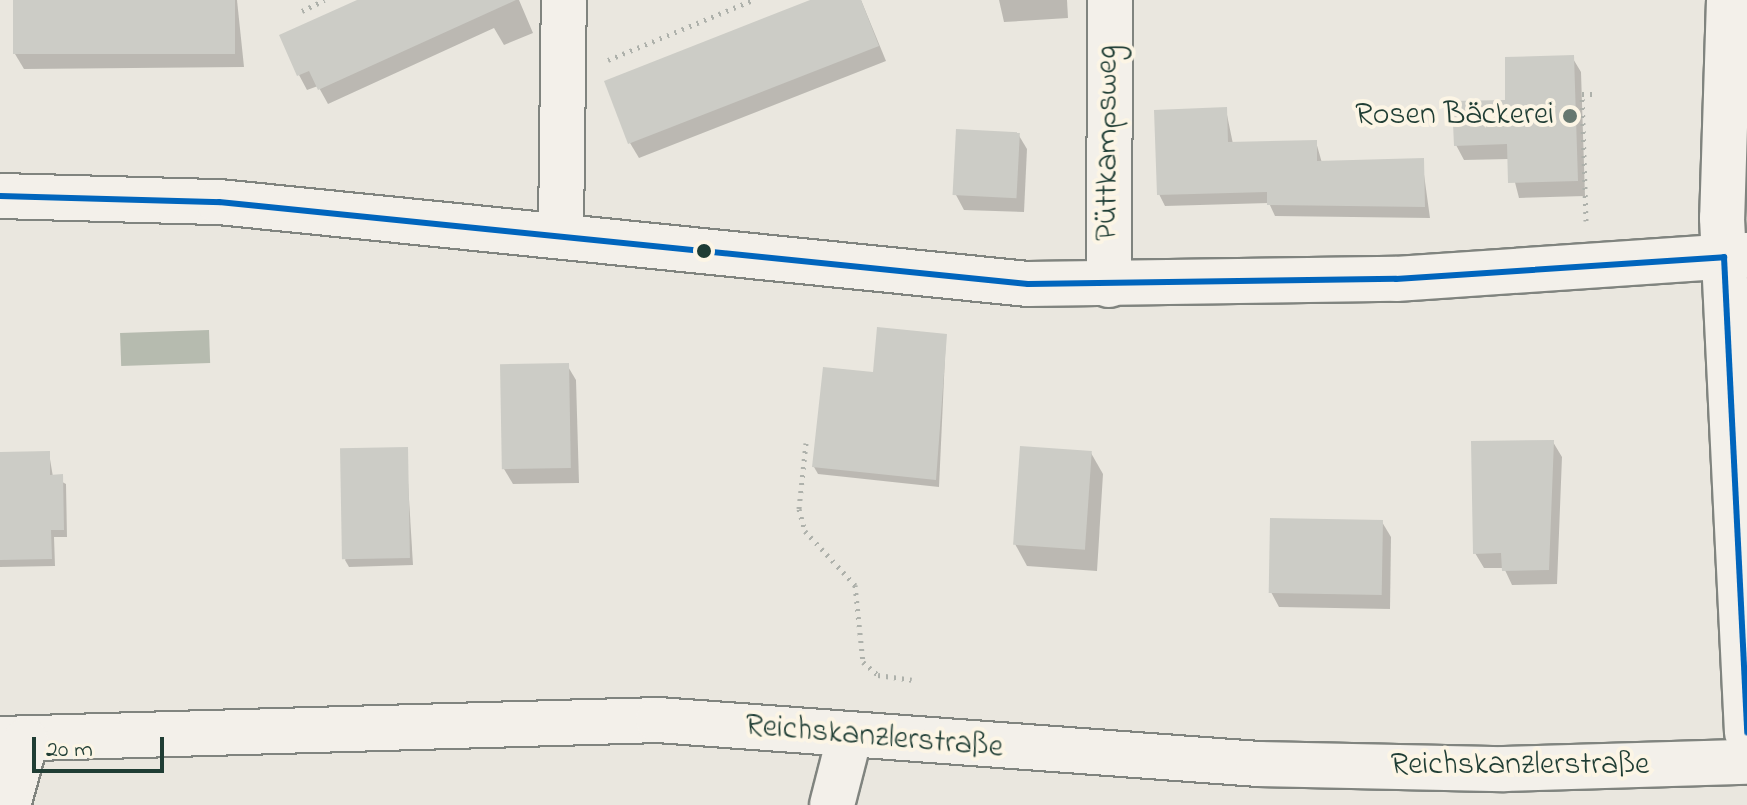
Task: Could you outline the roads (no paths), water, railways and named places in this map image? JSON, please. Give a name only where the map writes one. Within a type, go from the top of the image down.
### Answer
[{"type":"street","points":[[561,231],[567,78],[564,0]]},
{"type":"street","name":"Püttkampsweg","points":[[1109,285],[1110,0]]},
{"type":"street","points":[[1729,0],[1747,732]]},
{"type":"street","points":[[0,196],[219,202],[561,231],[808,263],[1109,285],[1396,279],[1735,256]]},
{"type":"street","name":"Reichskanzlerstraße","points":[[13,739],[589,720],[1258,764],[1504,769],[1747,762]]},
{"type":"street","points":[[8,805],[13,739]]},
{"type":"street","points":[[832,805],[849,739]]},
{"type":"place","name":"Rosen Bäckerei","points":[[1570,116]]}]
